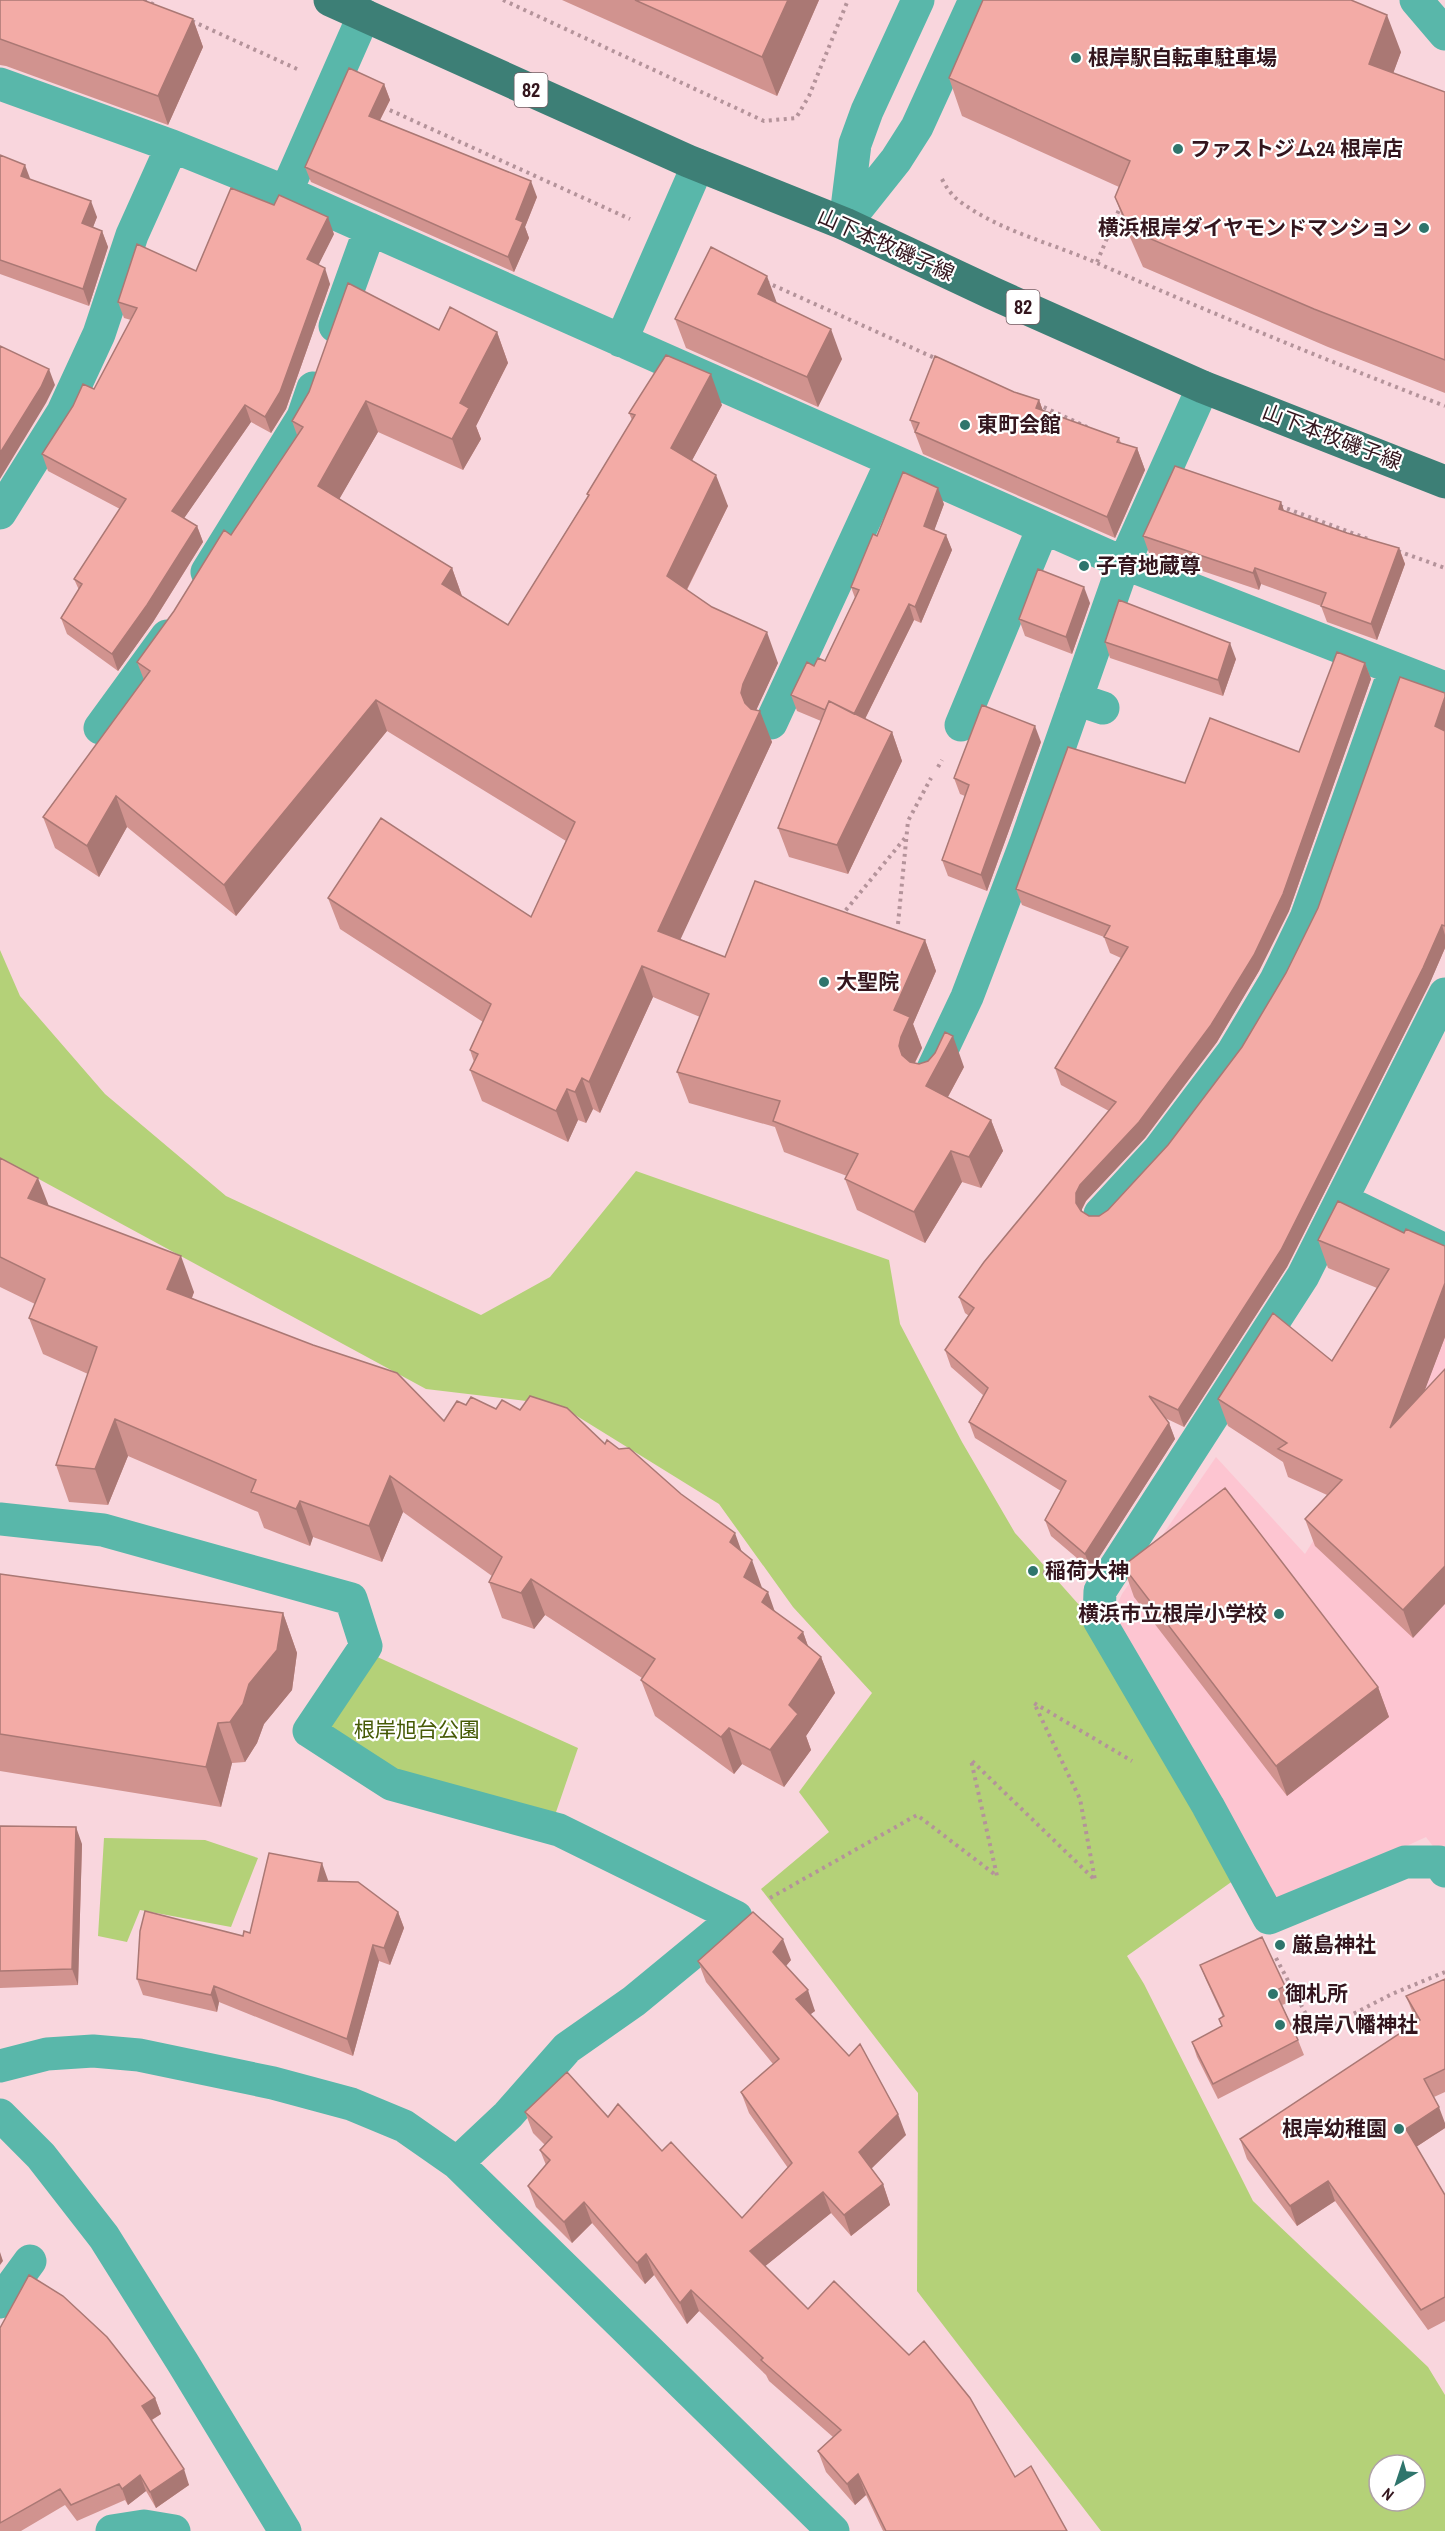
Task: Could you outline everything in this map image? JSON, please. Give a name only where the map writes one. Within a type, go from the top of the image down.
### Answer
[{"type":"main road","name":"山下本牧磯子線","points":[[330,0],[698,165],[845,224],[1002,298],[1203,387],[1445,482]]},
{"type":"street","points":[[845,224],[855,144],[867,111],[918,0]]},
{"type":"street","points":[[845,224],[896,160],[917,127],[975,0]]},
{"type":"street","points":[[1416,0],[1445,34]]},
{"type":"street","points":[[286,192],[364,15]]},
{"type":"street","points":[[0,84],[172,146],[286,192],[1290,637],[1395,669],[1445,688]]},
{"type":"street","points":[[0,513],[63,412],[99,334],[132,236],[172,146]]},
{"type":"street","points":[[621,341],[698,165]]},
{"type":"street","points":[[100,728],[188,603],[303,417],[370,229]]},
{"type":"street","points":[[929,1076],[967,997],[1026,845],[1090,703],[1124,562],[1203,387]]},
{"type":"street","points":[[771,723],[892,461]]},
{"type":"street","points":[[961,725],[1043,528]]},
{"type":"street","points":[[1100,1215],[1159,1150],[1227,1061],[1276,980],[1306,918],[1395,669]]},
{"type":"street","points":[[1445,994],[1303,1276],[1100,1591],[1099,1620],[1208,1806],[1269,1918],[1405,1862],[1439,1862],[1445,1870]]},
{"type":"street","points":[[1342,1200],[1445,1250]]},
{"type":"street","points":[[0,1519],[104,1530],[351,1599],[366,1646],[309,1731],[392,1784],[559,1830],[736,1917],[634,2001],[567,2048],[508,2115],[457,2163]]},
{"type":"street","points":[[0,2066],[47,2054],[93,2051],[139,2055],[273,2083],[351,2104],[404,2126],[457,2163],[833,2531]]},
{"type":"street","points":[[0,2115],[40,2156],[65,2205],[116,2256],[285,2531]]},
{"type":"street","points":[[0,2302],[30,2261]]},
{"type":"street","points":[[112,2531],[144,2526],[174,2531]]},
{"type":"path","points":[[144,0],[165,9]]},
{"type":"path","points":[[503,0],[764,121],[796,118],[809,96],[848,0]]},
{"type":"path","points":[[186,19],[637,222]]},
{"type":"path","points":[[942,179],[949,192],[988,219],[1096,262],[1298,350],[1445,406]]},
{"type":"path","points":[[1096,262],[1125,197]]},
{"type":"path","points":[[759,279],[948,364]]},
{"type":"path","points":[[1033,402],[1098,432]]},
{"type":"path","points":[[1279,506],[1378,543]]},
{"type":"path","points":[[1390,547],[1445,568]]},
{"type":"path","points":[[898,924],[908,821],[931,778]]},
{"type":"path","points":[[839,918],[906,838]]},
{"type":"path","points":[[736,1917],[917,1815],[997,1876],[971,1760],[1095,1880],[1080,1799],[1034,1703],[1136,1764]]},
{"type":"path","points":[[1276,1957],[1316,2033],[1392,1994],[1445,1972]]},
{"type":"shaded area","name":"横浜市立根岸小学校","points":[[1445,1330],[1445,1862],[1426,1837],[1285,1902],[1271,1894],[1102,1635],[1122,1594],[1216,1457],[1305,1554]]},
{"type":"green space","points":[[0,950],[20,996],[105,1094],[226,1196],[481,1315],[550,1277],[636,1171],[889,1260],[900,1324],[962,1442],[1015,1533],[1088,1615],[1244,1873],[1127,1956],[1144,1984],[1253,2201],[1428,2367],[1445,2395],[1445,2531],[1101,2531],[917,2291],[918,2093],[761,1889],[829,1832],[799,1792],[872,1693],[793,1607],[719,1504],[559,1405],[426,1389],[0,1158]]},
{"type":"green space","name":"根岸旭台公園","points":[[373,1655],[578,1748],[554,1818],[395,1775],[321,1728]]},
{"type":"green space","points":[[104,1838],[205,1840],[258,1858],[231,1927],[140,1910],[127,1942],[98,1936]]},
{"type":"building","points":[[0,0],[143,0],[193,19],[158,96],[0,39]]},
{"type":"building","points":[[635,0],[788,0],[762,57]]},
{"type":"building","points":[[983,0],[1351,0],[1387,15],[1369,64],[1445,92],[1445,360],[1314,309],[1130,230],[1115,197],[1130,161],[949,78]]},
{"type":"building","points":[[349,68],[384,84],[369,116],[531,181],[516,219],[523,222],[508,257],[305,167]]},
{"type":"building","points":[[0,155],[25,165],[21,176],[91,201],[82,223],[102,231],[83,289],[0,260]]},
{"type":"building","points":[[231,188],[274,205],[279,195],[328,217],[307,259],[325,268],[280,392],[265,417],[245,405],[172,511],[197,526],[147,605],[112,654],[61,618],[82,584],[74,579],[126,499],[42,454],[73,406],[83,384],[94,389],[137,308],[118,302],[137,244],[196,271]]},
{"type":"building","points":[[711,247],[767,276],[758,294],[831,329],[807,377],[675,319]]},
{"type":"building","points":[[348,283],[439,330],[450,307],[497,332],[460,403],[469,408],[452,439],[366,401],[318,486],[452,568],[442,584],[508,625],[589,495],[587,494],[635,415],[629,413],[666,355],[711,374],[671,448],[716,475],[667,576],[712,607],[767,632],[741,693],[745,703],[751,709],[760,711],[658,931],[725,957],[755,881],[925,940],[894,1010],[910,1017],[899,1046],[902,1055],[910,1062],[919,1064],[928,1061],[935,1053],[945,1032],[953,1036],[926,1086],[991,1120],[969,1157],[951,1151],[914,1212],[845,1179],[858,1154],[773,1121],[780,1101],[677,1072],[709,994],[642,966],[589,1082],[582,1078],[575,1092],[567,1089],[556,1111],[470,1070],[478,1054],[470,1050],[491,1004],[328,898],[381,818],[531,917],[575,822],[376,700],[224,885],[116,796],[87,846],[43,817],[150,671],[137,662],[174,611],[224,530],[231,535],[303,427],[292,421],[309,392]]},
{"type":"building","points":[[0,346],[49,369],[41,387],[0,453]]},
{"type":"building","points":[[935,356],[1014,392],[1039,400],[1036,408],[1119,438],[1117,442],[1137,448],[1107,517],[915,432],[919,423],[910,420]]},
{"type":"building","points":[[1175,466],[1281,502],[1279,509],[1347,533],[1399,548],[1371,624],[1321,606],[1326,593],[1255,568],[1253,573],[1143,536]]},
{"type":"building","points":[[903,472],[938,488],[924,526],[946,535],[915,607],[909,604],[854,714],[829,701],[825,710],[791,695],[807,662],[814,666],[818,658],[825,661],[859,590],[851,587],[873,534],[877,536]]},
{"type":"building","points":[[1038,569],[1084,587],[1066,637],[1019,619]]},
{"type":"building","points":[[1119,600],[1230,643],[1218,680],[1105,642]]},
{"type":"building","points":[[1337,652],[1365,663],[1283,894],[1254,955],[1211,1025],[1139,1122],[1080,1185],[1076,1193],[1076,1203],[1081,1211],[1089,1216],[1099,1216],[1108,1210],[1168,1145],[1242,1047],[1286,973],[1318,908],[1400,677],[1445,693],[1435,726],[1445,731],[1445,926],[1442,925],[1423,968],[1281,1250],[1178,1410],[1149,1396],[1169,1423],[1085,1554],[1045,1520],[1066,1481],[969,1422],[988,1388],[945,1350],[974,1308],[959,1297],[984,1262],[1116,1102],[1055,1068],[1128,947],[1104,937],[1110,926],[1016,889],[1068,747],[1185,783],[1210,718],[1299,752]]},
{"type":"building","points":[[829,701],[892,732],[837,845],[778,828]]},
{"type":"building","points":[[982,705],[1035,726],[981,875],[942,860],[969,785],[954,778]]},
{"type":"building","points":[[0,1158],[38,1178],[28,1198],[181,1256],[167,1289],[313,1345],[397,1373],[444,1421],[457,1401],[466,1405],[471,1397],[496,1409],[502,1400],[520,1410],[530,1396],[567,1408],[605,1444],[607,1440],[619,1449],[629,1448],[681,1494],[735,1533],[730,1542],[752,1560],[744,1577],[768,1592],[762,1602],[803,1632],[798,1638],[821,1657],[789,1705],[798,1714],[770,1750],[729,1728],[721,1737],[641,1680],[655,1659],[531,1579],[521,1593],[489,1582],[502,1557],[390,1476],[369,1526],[300,1501],[296,1509],[251,1492],[256,1480],[115,1419],[95,1469],[56,1465],[97,1347],[29,1318],[45,1279],[0,1257]]},
{"type":"building","points":[[1338,1201],[1404,1233],[1406,1229],[1445,1246],[1445,1283],[1390,1428],[1445,1369],[1445,1566],[1403,1610],[1305,1519],[1342,1480],[1278,1449],[1287,1443],[1218,1399],[1273,1313],[1332,1361],[1389,1269],[1318,1240]]},
{"type":"building","points":[[1225,1488],[1378,1687],[1276,1766],[1123,1566]]},
{"type":"building","points":[[0,1574],[283,1613],[277,1650],[249,1684],[243,1704],[230,1722],[218,1723],[206,1767],[0,1734]]},
{"type":"building","points":[[0,1826],[76,1827],[72,1969],[0,1971]]},
{"type":"building","points":[[269,1853],[322,1863],[318,1881],[358,1882],[398,1912],[384,1948],[373,1945],[347,2039],[214,1986],[211,1995],[137,1979],[140,1931],[145,1911],[243,1936],[244,1931],[250,1933]]},
{"type":"building","points":[[753,1912],[783,1939],[773,1952],[808,1990],[796,1999],[849,2056],[860,2044],[898,2114],[859,2152],[883,2184],[844,2215],[823,2192],[750,2251],[808,2309],[834,2281],[909,2355],[924,2341],[970,2398],[1015,2477],[1031,2466],[1067,2531],[886,2531],[858,2474],[847,2484],[818,2451],[841,2430],[761,2360],[763,2358],[691,2290],[680,2303],[646,2254],[637,2263],[584,2202],[564,2222],[528,2186],[550,2160],[540,2150],[552,2137],[525,2112],[567,2072],[608,2117],[618,2104],[662,2151],[671,2142],[742,2218],[792,2163],[741,2092],[779,2059],[698,1961]]},
{"type":"building","points":[[1262,1937],[1285,1986],[1275,1991],[1298,2040],[1213,2084],[1192,2042],[1222,2026],[1219,2019],[1224,2016],[1200,1965]]},
{"type":"building","points":[[1445,1979],[1445,2069],[1424,2079],[1439,2107],[1406,2129],[1445,2195],[1445,2297],[1421,2310],[1328,2181],[1290,2206],[1240,2139],[1420,2020],[1406,1996]]},
{"type":"building","points":[[29,2275],[63,2296],[107,2337],[155,2398],[142,2406],[184,2469],[150,2492],[140,2475],[122,2489],[119,2484],[71,2505],[60,2489],[0,2523],[0,2328]]},
{"type":"place","name":"根岸駅自転車駐車場","points":[[1076,58]]},
{"type":"place","name":"ファストジム24 根岸店","points":[[1178,149]]},
{"type":"place","name":"横浜根岸ダイヤモンドマンション","points":[[1424,228]]},
{"type":"place","name":"東町会館","points":[[965,425]]},
{"type":"place","name":"子育地蔵尊","points":[[1084,566]]},
{"type":"place","name":"大聖院","points":[[824,982]]},
{"type":"place","name":"稲荷大神","points":[[1033,1571]]},
{"type":"place","name":"横浜市立根岸小学校","points":[[1279,1614]]},
{"type":"place","name":"厳島神社","points":[[1280,1945]]},
{"type":"place","name":"御札所","points":[[1273,1994]]},
{"type":"place","name":"根岸八幡神社","points":[[1280,2025]]},
{"type":"place","name":"根岸幼稚園","points":[[1399,2129]]}]
